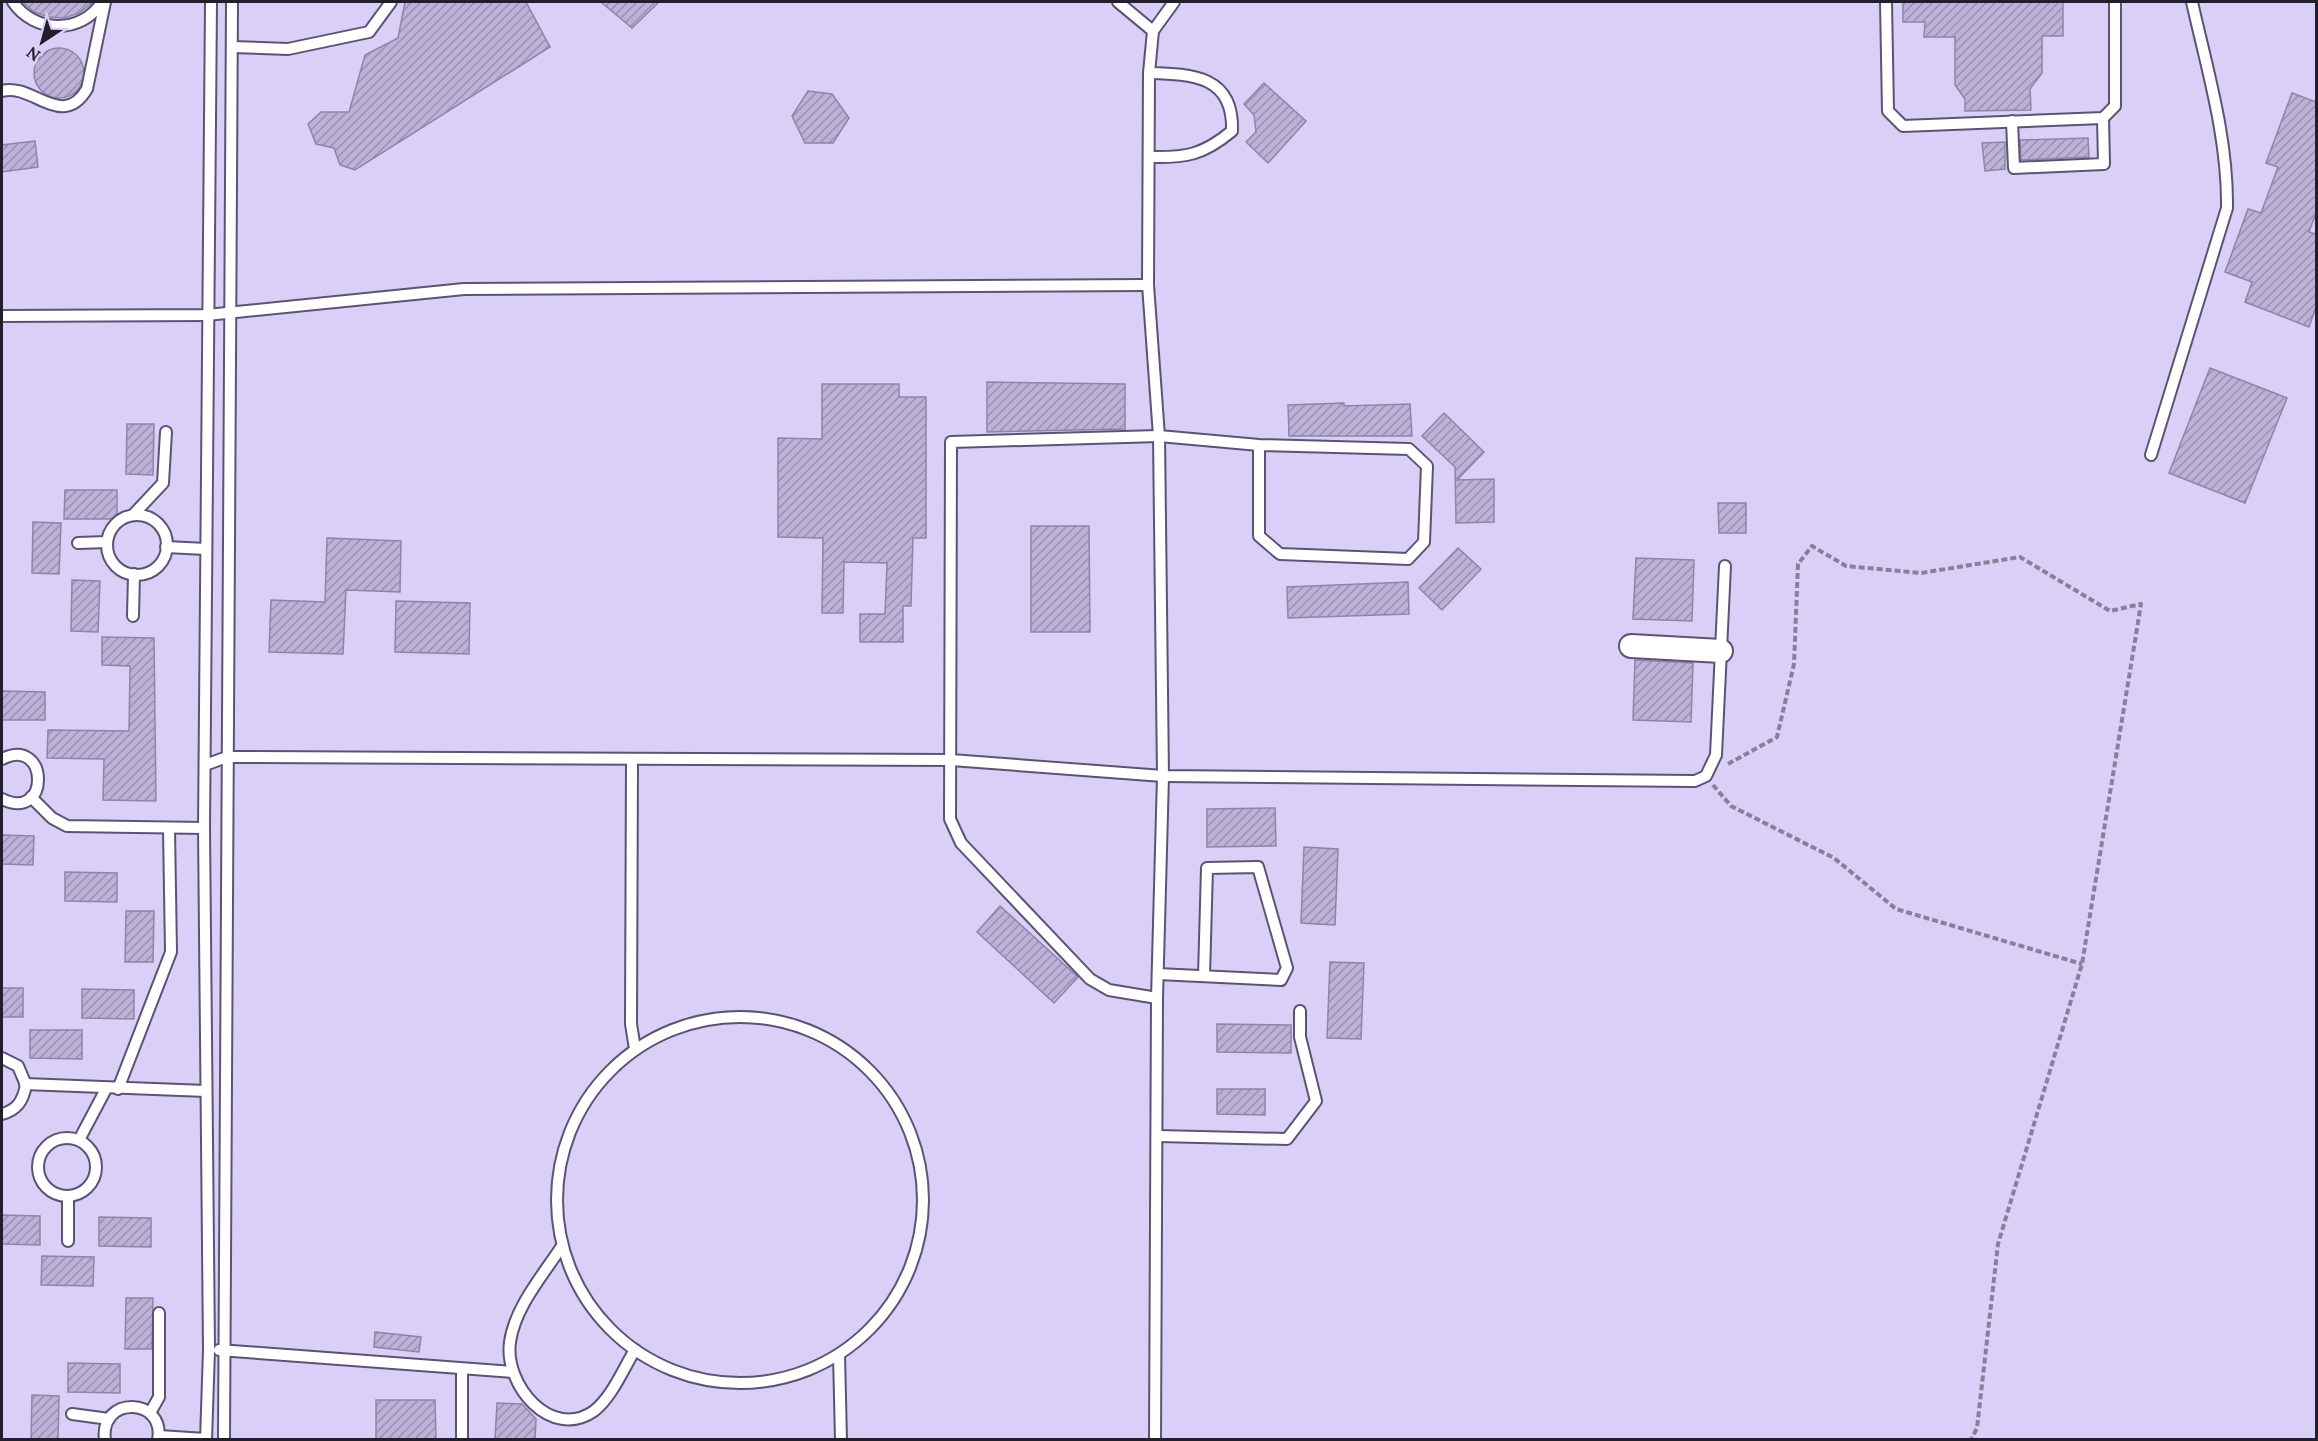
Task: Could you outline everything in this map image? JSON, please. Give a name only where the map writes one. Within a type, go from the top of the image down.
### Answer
[{"type":"street","points":[[1631,646],[1720,651]]},
{"type":"lane","points":[[13,2],[32,20],[48,26],[65,26],[82,21],[104,2]]},
{"type":"lane","points":[[2,91],[9,88],[24,91],[40,102],[59,106],[74,103],[82,97],[87,89],[104,2]]},
{"type":"lane","points":[[105,1440],[109,1419],[125,1407],[134,1406],[150,1413],[155,1419],[159,1438],[206,1439],[208,1350],[204,828],[207,315],[212,2]]},
{"type":"lane","points":[[224,1440],[232,2]]},
{"type":"lane","points":[[232,47],[288,49],[369,32],[391,2]]},
{"type":"lane","points":[[1118,2],[1153,31]]},
{"type":"lane","points":[[1155,1440],[1157,998],[1163,776],[1160,436],[1148,285],[1149,73],[1153,31],[1174,2]]},
{"type":"lane","points":[[1886,2],[1888,111],[1903,126],[2103,118],[2115,106],[2115,2]]},
{"type":"lane","points":[[2151,455],[2227,208],[2227,180],[2221,134],[2192,2]]},
{"type":"lane","points":[[1149,73],[1188,74],[1217,87],[1233,109],[1232,131],[1214,146],[1186,158],[1149,157]]},
{"type":"lane","points":[[2012,121],[2014,168],[2026,168],[2104,164],[2103,118]]},
{"type":"lane","points":[[2,316],[207,315],[464,289],[1148,285]]},
{"type":"lane","points":[[133,515],[152,519],[164,533],[166,547],[163,560],[149,572],[134,574],[120,569],[112,562],[107,542],[115,524],[133,515],[163,483],[166,432]]},
{"type":"lane","points":[[1157,998],[1109,990],[1090,979],[961,843],[950,819],[951,442],[1160,436],[1259,445],[1409,449],[1427,466],[1424,543],[1408,559],[1280,554],[1259,536],[1259,445]]},
{"type":"lane","points":[[78,543],[107,542]]},
{"type":"lane","points":[[166,547],[206,549]]},
{"type":"lane","points":[[205,765],[227,757],[951,760],[1163,776],[1680,782],[1706,776],[1716,755],[1725,566]]},
{"type":"lane","points":[[133,616],[134,574]]},
{"type":"lane","points":[[2,759],[18,755],[32,762],[37,768],[39,784],[31,797],[16,804],[2,799]]},
{"type":"lane","points":[[632,760],[631,1024],[635,1048]]},
{"type":"lane","points":[[31,797],[52,818],[67,826],[204,828]]},
{"type":"lane","points":[[79,1140],[112,1089],[171,952],[169,829]]},
{"type":"lane","points":[[1158,974],[1281,980],[1287,968],[1258,867],[1207,868],[1204,976]]},
{"type":"lane","points":[[1158,1136],[1287,1139],[1316,1101],[1300,1036],[1300,1011]]},
{"type":"lane","points":[[738,1016],[774,1020],[809,1030],[841,1047],[870,1071],[893,1099],[910,1131],[920,1166],[923,1202],[920,1239],[909,1273],[891,1305],[867,1333],[839,1355],[790,1377],[736,1383],[683,1374],[635,1350],[597,1315],[570,1271],[562,1246],[556,1215],[556,1183],[562,1151],[573,1121],[589,1093],[610,1069],[635,1048],[667,1031],[701,1020],[738,1016]]},
{"type":"lane","points":[[2,1058],[18,1066],[25,1084],[20,1104],[12,1111],[2,1114]]},
{"type":"lane","points":[[25,1084],[206,1091]]},
{"type":"lane","points":[[59,1139],[79,1140],[94,1155],[96,1175],[84,1192],[68,1197],[54,1194],[46,1188],[37,1170],[42,1150],[59,1139]]},
{"type":"lane","points":[[68,1197],[68,1241]]},
{"type":"lane","points":[[562,1246],[524,1305],[513,1328],[510,1345],[512,1372],[521,1393],[538,1409],[559,1421],[578,1419],[594,1411],[635,1350]]},
{"type":"lane","points":[[150,1413],[159,1397],[159,1313]]},
{"type":"lane","points":[[208,1350],[512,1372]]},
{"type":"lane","points":[[839,1355],[842,1440]]},
{"type":"lane","points":[[462,1370],[462,1440]]},
{"type":"lane","points":[[72,1414],[109,1419]]},
{"type":"path","points":[[1971,1440],[1977,1428],[1998,1244],[2082,964],[2141,604],[2110,611],[2020,557],[1921,573],[1846,566],[1812,546],[1798,564],[1794,664],[1777,737],[1706,776],[1731,806],[1834,858],[1896,909],[2082,964]]},
{"type":"building","points":[[23,2],[93,2],[79,13],[64,18],[49,17],[34,12]]},
{"type":"building","points":[[405,2],[526,2],[550,47],[355,170],[340,165],[334,148],[316,144],[308,124],[321,112],[349,112],[365,55],[398,38]]},
{"type":"building","points":[[601,2],[659,2],[632,28]]},
{"type":"building","points":[[1903,2],[2063,2],[2063,36],[2042,36],[2042,73],[2030,89],[2031,110],[1965,111],[1965,99],[1955,85],[1955,37],[1924,37],[1925,22],[1903,22]]},
{"type":"building","points":[[54,48],[64,48],[77,55],[84,68],[84,78],[77,91],[64,98],[54,98],[45,94],[38,87],[34,78],[34,68],[38,59],[45,52]]},
{"type":"building","points":[[1264,83],[1306,121],[1268,163],[1246,142],[1256,132],[1254,115],[1244,104]]},
{"type":"building","points":[[808,91],[832,94],[849,118],[833,143],[805,143],[792,116]]},
{"type":"building","points":[[2292,93],[2316,102],[2316,213],[2309,232],[2316,234],[2316,307],[2309,327],[2245,302],[2252,282],[2225,272],[2248,209],[2261,213],[2278,167],[2266,163]]},
{"type":"building","points":[[2088,138],[2089,157],[2021,160],[2020,140]]},
{"type":"building","points":[[35,141],[38,167],[2,172],[2,145]]},
{"type":"building","points":[[2005,142],[2005,169],[1985,171],[1982,143]]},
{"type":"building","points":[[2210,368],[2287,398],[2245,503],[2169,473]]},
{"type":"building","points":[[987,382],[1125,384],[1125,429],[987,432]]},
{"type":"building","points":[[822,384],[899,384],[899,397],[926,397],[926,538],[913,538],[911,606],[903,606],[903,642],[860,642],[860,614],[885,614],[887,563],[844,562],[843,613],[822,613],[823,538],[778,537],[778,438],[822,439]]},
{"type":"building","points":[[1344,403],[1344,406],[1410,404],[1412,436],[1289,436],[1288,405]]},
{"type":"building","points":[[1444,413],[1484,452],[1457,480],[1494,479],[1494,522],[1456,523],[1455,467],[1422,436]]},
{"type":"building","points":[[127,424],[154,424],[153,475],[126,474]]},
{"type":"building","points":[[65,490],[117,490],[117,519],[64,519]]},
{"type":"building","points":[[1718,503],[1746,503],[1746,533],[1719,533]]},
{"type":"building","points":[[33,522],[61,523],[59,574],[32,573]]},
{"type":"building","points":[[1031,526],[1089,526],[1090,632],[1031,632]]},
{"type":"building","points":[[327,538],[401,541],[400,592],[346,590],[343,654],[269,652],[271,600],[325,602]]},
{"type":"building","points":[[1458,548],[1481,569],[1442,610],[1419,588]]},
{"type":"building","points":[[1636,558],[1694,560],[1692,621],[1633,619]]},
{"type":"building","points":[[72,580],[100,581],[98,632],[71,631]]},
{"type":"building","points":[[1408,582],[1409,614],[1288,618],[1287,587]]},
{"type":"building","points":[[396,601],[470,603],[469,654],[395,652]]},
{"type":"building","points":[[102,637],[154,638],[156,801],[103,800],[104,759],[47,758],[48,730],[129,731],[130,666],[102,665]]},
{"type":"building","points":[[1635,660],[1693,663],[1691,722],[1633,720]]},
{"type":"building","points":[[2,691],[45,692],[45,720],[2,720]]},
{"type":"building","points":[[1275,808],[1276,846],[1207,847],[1207,809]]},
{"type":"building","points":[[2,835],[34,836],[33,865],[2,864]]},
{"type":"building","points":[[1304,847],[1338,849],[1335,925],[1301,923]]},
{"type":"building","points":[[65,872],[117,873],[117,902],[65,901]]},
{"type":"building","points":[[1000,906],[1078,977],[1054,1003],[977,932]]},
{"type":"building","points":[[126,911],[154,911],[153,962],[125,962]]},
{"type":"building","points":[[1330,962],[1364,963],[1361,1039],[1327,1038]]},
{"type":"building","points":[[2,988],[23,988],[23,1017],[2,1017]]},
{"type":"building","points":[[82,989],[134,990],[134,1019],[82,1018]]},
{"type":"building","points":[[1217,1024],[1291,1025],[1291,1053],[1217,1052]]},
{"type":"building","points":[[30,1030],[82,1030],[82,1059],[30,1058]]},
{"type":"building","points":[[1217,1089],[1265,1089],[1265,1115],[1217,1114]]},
{"type":"building","points":[[2,1215],[40,1216],[40,1245],[2,1244]]},
{"type":"building","points":[[99,1217],[151,1218],[151,1247],[99,1246]]},
{"type":"building","points":[[42,1256],[94,1257],[93,1286],[41,1285]]},
{"type":"building","points":[[126,1298],[153,1298],[152,1349],[125,1349]]},
{"type":"building","points":[[375,1332],[421,1337],[419,1352],[374,1347]]},
{"type":"building","points":[[68,1363],[120,1364],[120,1393],[68,1392]]},
{"type":"building","points":[[32,1395],[59,1396],[58,1440],[31,1440]]},
{"type":"building","points":[[376,1400],[435,1400],[436,1440],[376,1440]]},
{"type":"building","points":[[497,1403],[522,1404],[536,1419],[535,1440],[495,1440]]}]
